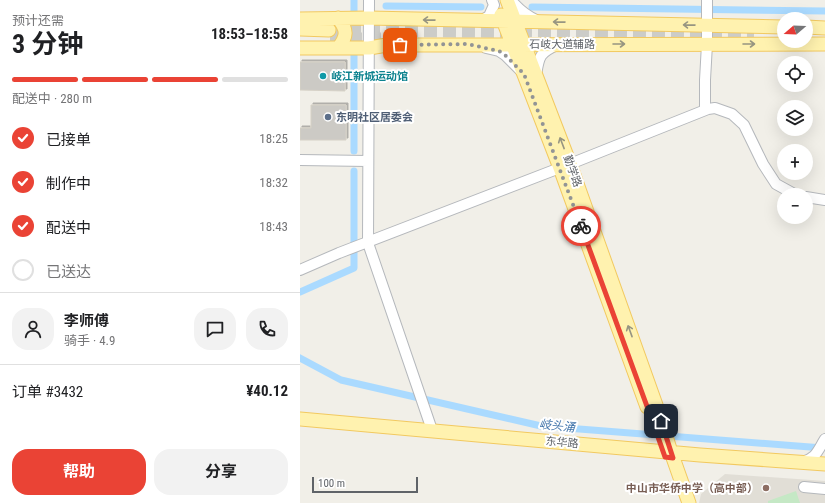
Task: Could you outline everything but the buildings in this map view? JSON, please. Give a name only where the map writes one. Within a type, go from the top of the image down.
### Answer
[{"type":"main road","name":"勤学路","points":[[507,0],[507,19],[565,166],[656,420],[682,503]]},
{"type":"main road","points":[[300,30],[343,42],[345,30],[343,24],[338,18]]},
{"type":"main road","name":"石岐大道辅路","points":[[300,19],[369,18],[480,21],[507,19],[540,22],[707,22],[777,27]]},
{"type":"main road","points":[[813,27],[825,28]]},
{"type":"main road","points":[[300,39],[332,39]]},
{"type":"main road","name":"石岐大道辅路","points":[[300,48],[332,39],[369,48],[387,45],[467,44],[825,44]]},
{"type":"main road","name":"东华路","points":[[300,419],[432,430],[825,471]]},
{"type":"main road","name":"东华路","points":[[300,426],[668,455],[825,464]]},
{"type":"main road","name":"勤学路","points":[[668,455],[689,503]]},
{"type":"street","points":[[369,0],[367,243],[432,430]]},
{"type":"street","points":[[480,21],[489,16],[494,5],[492,0]]},
{"type":"street","points":[[496,0],[507,19]]},
{"type":"street","points":[[511,0],[528,16],[540,22]]},
{"type":"street","points":[[705,110],[707,0]]},
{"type":"street","points":[[467,44],[499,51],[530,75],[542,55],[548,49],[560,44]]},
{"type":"street","points":[[300,270],[339,253],[708,109],[715,108],[732,114],[744,125],[763,164],[776,184],[783,188]]},
{"type":"street","points":[[300,160],[368,161]]},
{"type":"street","points":[[813,198],[825,200]]},
{"type":"street","points":[[799,462],[814,457],[824,441]]},
{"type":"street","points":[[804,487],[825,488]]},
{"type":"shaded area","name":"中山市华侨中学（高中部）","points":[[725,474],[825,481],[825,503],[699,503],[701,494]]},
{"type":"green space","points":[[796,491],[800,503],[768,503],[768,501]]},
{"type":"waterway","points":[[354,0],[354,151]]},
{"type":"waterway","points":[[386,6],[481,7]]},
{"type":"waterway","points":[[532,7],[825,11]]},
{"type":"waterway","points":[[300,292],[354,268],[354,171]]},
{"type":"waterway","name":"岐头涌","points":[[300,358],[341,380],[541,426],[823,448]]},
{"type":"tunnel","points":[[329,30],[754,33]]},
{"type":"tunnel","points":[[330,39],[398,39]]},
{"type":"way so far","points":[[400,45],[467,44],[499,51],[505,55],[524,74],[581,226]]},
{"type":"place","name":"岐江新城运动馆","points":[[323,76]]},
{"type":"place","name":"东明社区居委会","points":[[328,117]]},
{"type":"place","name":"中山市华侨中学（高中部）","points":[[766,488]]},
{"type":"route","points":[[581,226],[662,451],[665,457],[673,458],[661,421]]}]
